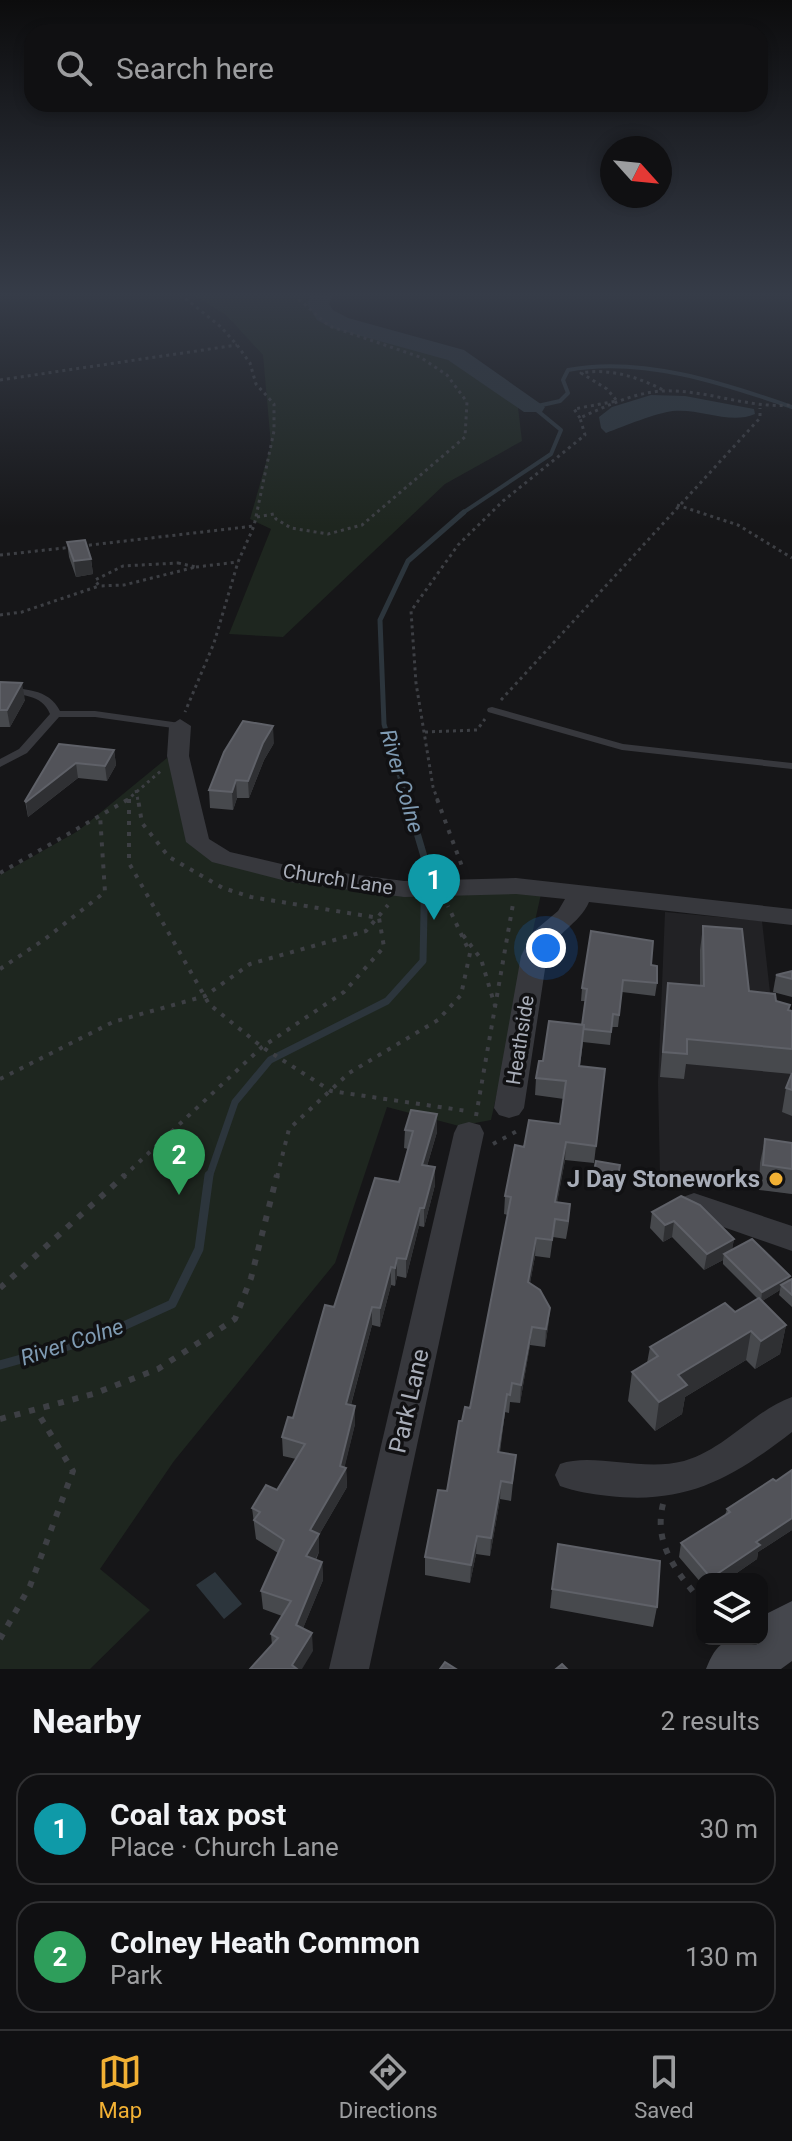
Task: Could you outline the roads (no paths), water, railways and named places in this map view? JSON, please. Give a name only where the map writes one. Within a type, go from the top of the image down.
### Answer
[{"type":"street","name":"Church Lane","points":[[180,726],[178,756],[198,842],[221,857],[290,874],[430,889],[516,886],[792,917]]},
{"type":"street","name":"Heathside","points":[[509,1108],[534,956],[543,936],[566,921],[576,907],[579,894]]},
{"type":"street","name":"Park Lane","points":[[349,1669],[473,1123]]},
{"type":"street","points":[[694,1205],[792,1239]]},
{"type":"street","points":[[573,1475],[629,1481],[673,1480],[717,1465],[792,1412]]},
{"type":"street","points":[[734,1669],[792,1628]]},
{"type":"lane","points":[[0,690],[42,696],[52,703],[56,714]]},
{"type":"lane","points":[[492,710],[622,747],[792,766]]},
{"type":"lane","points":[[0,764],[23,751],[56,714],[95,714],[180,726]]},
{"type":"waterway","name":"River Colne","points":[[481,372],[533,407]]},
{"type":"waterway","points":[[464,512],[551,454],[561,430],[533,407],[560,401],[568,393],[563,380],[567,372]]},
{"type":"waterway","points":[[670,372],[792,407]]},
{"type":"waterway","name":"River Colne","points":[[407,801],[384,724],[380,620],[408,561],[464,512]]},
{"type":"waterway","name":"River Colne","points":[[209,1177],[235,1102],[270,1060],[387,1001],[423,961],[425,860],[407,799]]},
{"type":"waterway","name":"River Colne","points":[[0,1365],[97,1338],[172,1304],[199,1249],[209,1175]]},
{"type":"place","name":"Coal tax post","points":[[434,920]]},
{"type":"place","name":"J Day Stoneworks","points":[[776,1179]]},
{"type":"place","name":"Colney Heath Common","points":[[179,1195]]}]
